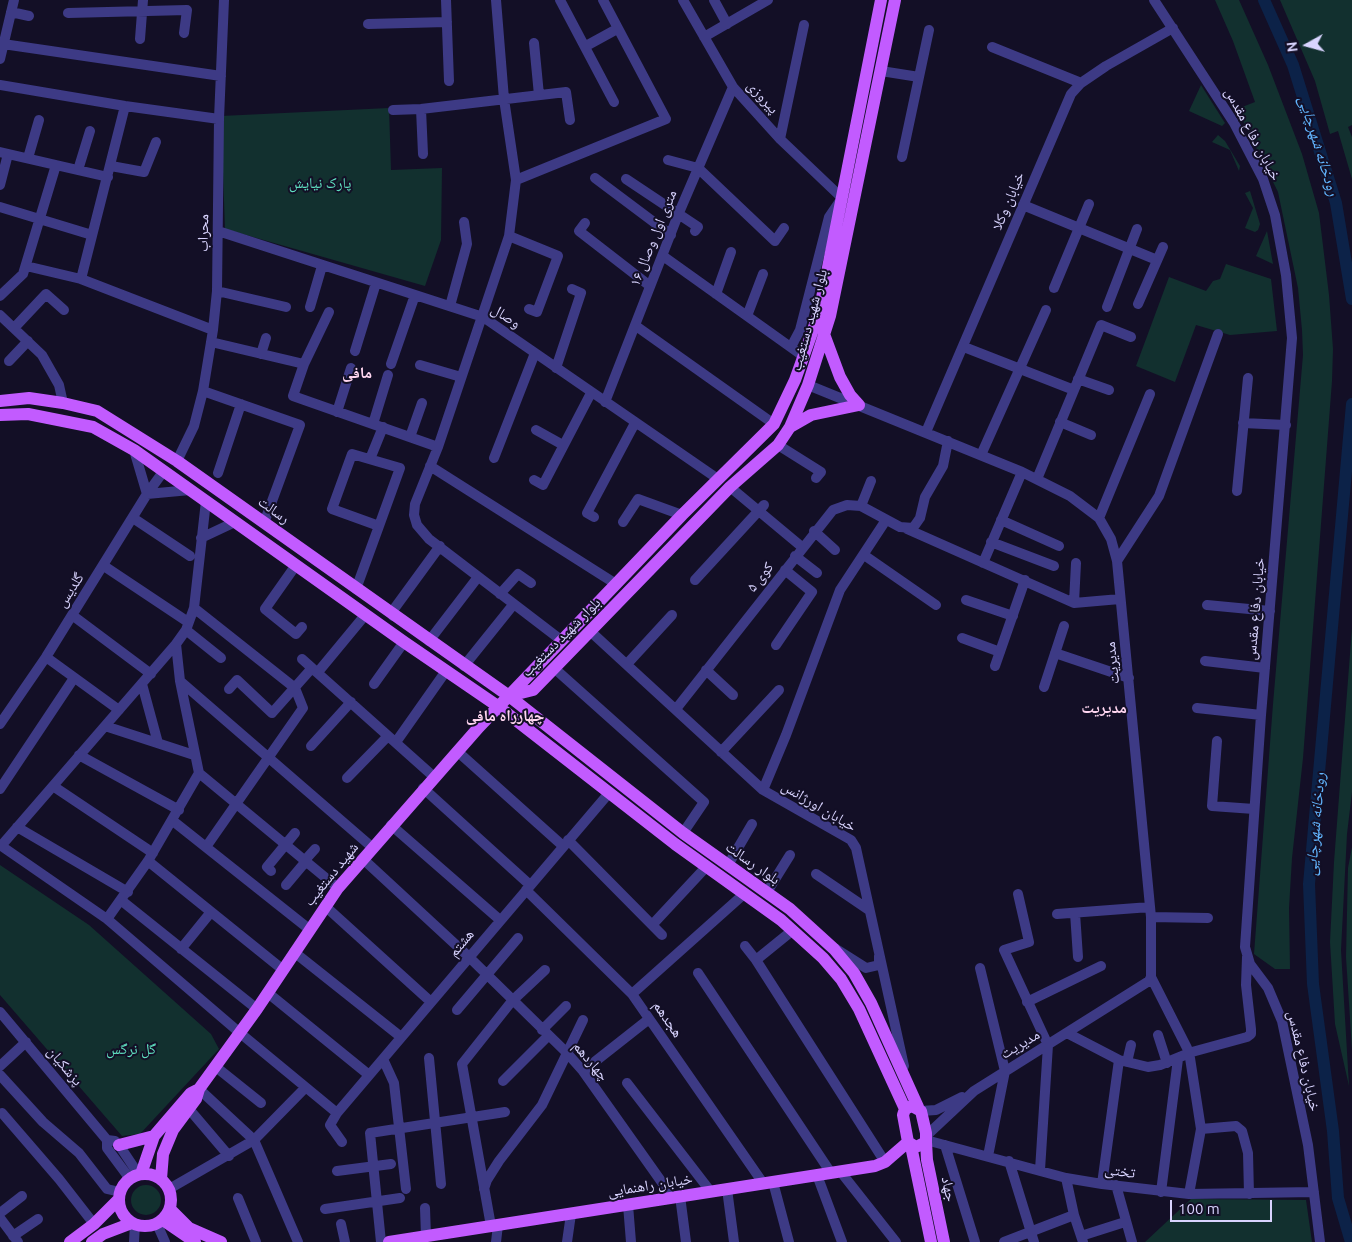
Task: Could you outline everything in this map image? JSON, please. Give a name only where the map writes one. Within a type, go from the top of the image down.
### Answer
[{"type":"main road","name":"بلوار شهید دستغیب","points":[[509,696],[682,515],[774,424],[795,380],[819,313],[881,0]]},
{"type":"main road","name":"بلوار شهید دستغیب","points":[[509,696],[533,690],[730,487],[778,445],[790,427],[808,385],[824,334],[895,0]]},
{"type":"main road","points":[[824,334],[840,377],[850,395],[860,405]]},
{"type":"main road","points":[[795,380],[808,385]]},
{"type":"main road","name":"رسالت","points":[[0,401],[29,398],[98,411],[177,461],[429,642],[509,696]]},
{"type":"main road","points":[[790,427],[811,415],[860,405]]},
{"type":"main road","points":[[93,427],[98,411]]},
{"type":"main road","points":[[0,415],[28,414],[93,427],[134,450],[404,642],[499,707]]},
{"type":"main road","points":[[718,479],[730,487]]},
{"type":"main road","points":[[385,628],[393,616]]},
{"type":"main road","name":"شهید دستغیب","points":[[199,1089],[257,1009],[338,888],[433,776],[509,696]]},
{"type":"main road","name":"بلوار رسالت","points":[[509,696],[683,833],[768,892],[834,948],[854,973],[872,1003],[907,1080],[914,1109]]},
{"type":"main road","name":"بلوار رسالت","points":[[499,707],[675,844],[781,920],[823,958],[841,979],[914,1109]]},
{"type":"main road","points":[[675,844],[683,833]]},
{"type":"main road","points":[[781,920],[790,910]]},
{"type":"main road","points":[[161,1179],[163,1154],[168,1139],[196,1099],[199,1089]]},
{"type":"main road","points":[[70,1242],[94,1224],[137,1176],[154,1136],[191,1093],[199,1089]]},
{"type":"main road","name":"جهاد","points":[[931,1242],[903,1115],[914,1109],[926,1139],[927,1160],[944,1242]]},
{"type":"main road","points":[[113,1142],[154,1136]]},
{"type":"main road","points":[[909,1144],[920,1147],[926,1139]]},
{"type":"main road","name":"خیابان راهنمایی","points":[[389,1242],[836,1172],[885,1162],[909,1144]]},
{"type":"main road","points":[[913,1163],[918,1157],[927,1160]]},
{"type":"main road","points":[[120,1196],[122,1213],[133,1223],[146,1226],[160,1222],[170,1209],[171,1196],[169,1189],[161,1179],[149,1174],[137,1176]]},
{"type":"main road","points":[[170,1209],[190,1228],[221,1242]]},
{"type":"main road","points":[[160,1222],[190,1240]]},
{"type":"main road","points":[[92,1242],[103,1234],[133,1223]]},
{"type":"street","points":[[0,59],[4,44],[4,23],[11,12],[14,0]]},
{"type":"street","name":"محراب","points":[[177,461],[194,426],[203,391],[217,291],[219,119],[224,0]]},
{"type":"street","points":[[446,0],[449,81]]},
{"type":"street","points":[[496,0],[504,99],[516,180],[509,236],[438,447],[414,510],[417,525],[422,533],[513,605],[561,640]]},
{"type":"street","points":[[560,0],[614,102]]},
{"type":"street","points":[[516,180],[666,119],[617,30],[603,0]]},
{"type":"street","name":"پیروزی","points":[[683,0],[733,87],[780,139],[842,198]]},
{"type":"street","points":[[714,0],[727,24]]},
{"type":"street","points":[[704,37],[768,0]]},
{"type":"street","name":"خیابان دفاع مقدس","points":[[1154,0],[1234,123],[1263,179],[1275,215],[1286,274],[1292,338],[1245,928],[1250,964],[1268,988],[1282,1021],[1308,1145],[1320,1242]]},
{"type":"street","points":[[140,39],[143,5]]},
{"type":"street","points":[[68,13],[143,5],[187,10],[184,33]]},
{"type":"street","points":[[11,12],[29,16]]},
{"type":"street","points":[[368,24],[447,22]]},
{"type":"street","points":[[780,139],[804,25]]},
{"type":"street","name":"خیابان وکلا","points":[[926,432],[964,347],[1062,110],[1081,83],[1106,66],[1173,28]]},
{"type":"street","points":[[586,46],[617,30]]},
{"type":"street","points":[[902,158],[929,30]]},
{"type":"street","points":[[534,43],[539,95]]},
{"type":"street","points":[[4,44],[221,76]]},
{"type":"street","points":[[992,47],[1081,83]]},
{"type":"street","points":[[881,72],[919,77]]},
{"type":"street","points":[[0,85],[125,106],[219,119]]},
{"type":"street","name":"۱۶ متری اول وصال","points":[[605,402],[678,215],[733,87]]},
{"type":"street","points":[[393,110],[421,109],[566,92],[570,120]]},
{"type":"street","points":[[81,279],[125,106]]},
{"type":"street","points":[[421,109],[423,154]]},
{"type":"street","points":[[28,158],[39,120]]},
{"type":"street","points":[[78,170],[90,131]]},
{"type":"street","points":[[111,166],[144,172],[156,142]]},
{"type":"street","points":[[0,185],[4,153],[108,177]]},
{"type":"street","points":[[668,160],[698,168],[775,241],[784,228]]},
{"type":"street","points":[[0,296],[23,274],[56,165]]},
{"type":"street","points":[[595,178],[671,235]]},
{"type":"street","points":[[626,179],[698,227],[695,230]]},
{"type":"street","points":[[791,347],[800,330],[829,217],[842,198]]},
{"type":"street","points":[[1054,288],[1089,204]]},
{"type":"street","points":[[1023,205],[1157,260]]},
{"type":"street","points":[[0,207],[92,235]]},
{"type":"street","points":[[450,306],[467,244],[464,222]]},
{"type":"street","points":[[585,222],[579,232],[650,286]]},
{"type":"street","points":[[1107,307],[1131,249],[1137,229]]},
{"type":"street","name":"وصال","points":[[218,231],[483,317],[718,479]]},
{"type":"street","points":[[509,236],[558,256],[536,312],[529,309]]},
{"type":"street","points":[[1138,304],[1162,247]]},
{"type":"street","points":[[716,294],[731,252]]},
{"type":"street","points":[[663,256],[803,356]]},
{"type":"street","points":[[26,266],[81,279],[213,330]]},
{"type":"street","points":[[310,307],[322,266]]},
{"type":"street","points":[[747,316],[763,274]]},
{"type":"street","points":[[355,351],[376,283]]},
{"type":"street","points":[[556,368],[582,293],[572,289]]},
{"type":"street","points":[[217,291],[286,308]]},
{"type":"street","points":[[14,327],[46,294],[64,310]]},
{"type":"street","points":[[391,364],[414,295]]},
{"type":"street","points":[[981,455],[1046,310]]},
{"type":"street","points":[[329,312],[304,364],[293,396],[438,447]]},
{"type":"street","points":[[0,315],[42,355],[52,370],[63,403]]},
{"type":"street","points":[[1037,479],[1101,325],[1131,337]]},
{"type":"street","points":[[636,326],[774,424]]},
{"type":"street","points":[[1117,562],[1159,496],[1218,334]]},
{"type":"street","points":[[261,354],[266,338]]},
{"type":"street","points":[[9,362],[28,342]]},
{"type":"street","points":[[211,342],[304,364]]},
{"type":"street","points":[[964,347],[1074,390]]},
{"type":"street","points":[[494,458],[535,353]]},
{"type":"street","points":[[420,365],[461,377]]},
{"type":"street","points":[[337,412],[351,368]]},
{"type":"street","points":[[370,458],[388,375]]},
{"type":"street","points":[[1078,378],[1110,390]]},
{"type":"street","points":[[1237,490],[1248,378]]},
{"type":"street","name":"مدیریت","points":[[808,385],[1022,472],[1070,496],[1099,518],[1111,540],[1117,562],[1150,912],[1151,977],[1149,981],[974,1091],[936,1110],[914,1109]]},
{"type":"street","points":[[203,391],[300,425],[264,523]]},
{"type":"street","points":[[534,480],[543,485],[591,393]]},
{"type":"street","points":[[1099,518],[1150,394]]},
{"type":"street","points":[[410,437],[422,403]]},
{"type":"street","points":[[218,473],[241,404]]},
{"type":"street","points":[[1060,422],[1091,435]]},
{"type":"street","points":[[594,517],[587,513],[635,423]]},
{"type":"street","points":[[1244,423],[1286,425]]},
{"type":"street","points":[[536,430],[564,445]]},
{"type":"street","points":[[908,529],[913,528],[920,518],[925,497],[943,466],[948,441]]},
{"type":"street","points":[[778,445],[821,472],[816,478]]},
{"type":"street","points":[[134,450],[147,494],[190,490]]},
{"type":"street","points":[[356,589],[379,526],[400,468],[352,454],[332,509],[379,526]]},
{"type":"street","points":[[430,466],[616,584]]},
{"type":"street","name":"گلدیس","points":[[0,724],[46,657],[134,518],[147,494],[164,472]]},
{"type":"street","points":[[983,563],[1022,472]]},
{"type":"street","points":[[871,481],[861,506],[886,520],[1074,603],[1120,600]]},
{"type":"street","points":[[730,487],[761,508],[802,546]]},
{"type":"street","points":[[623,522],[638,499],[682,515]]},
{"type":"street","points":[[206,501],[194,608],[187,626],[176,644],[151,674],[0,846],[107,919],[304,1088],[337,1113],[330,1125],[342,1142]]},
{"type":"street","name":"کوی ۵","points":[[676,709],[802,546],[833,510],[847,505],[861,506]]},
{"type":"street","points":[[695,580],[761,508]]},
{"type":"street","points":[[134,518],[190,556]]},
{"type":"street","points":[[763,790],[786,735],[840,590],[886,520]]},
{"type":"street","points":[[1001,520],[1059,546]]},
{"type":"street","points":[[201,538],[235,522]]},
{"type":"street","points":[[814,532],[835,550]]},
{"type":"street","points":[[991,542],[1054,566]]},
{"type":"street","points":[[393,616],[394,609],[440,546]]},
{"type":"street","points":[[864,555],[936,605]]},
{"type":"street","points":[[795,556],[817,573]]},
{"type":"street","points":[[1074,603],[1076,562]]},
{"type":"street","points":[[296,565],[266,609],[296,634],[302,627]]},
{"type":"street","points":[[104,566],[187,626],[221,658]]},
{"type":"street","points":[[776,645],[812,592],[785,570]]},
{"type":"street","points":[[500,594],[518,574],[531,583]]},
{"type":"street","points":[[429,642],[478,577]]},
{"type":"street","points":[[995,666],[1025,580]]},
{"type":"street","points":[[966,600],[1012,616]]},
{"type":"street","points":[[464,666],[513,605]]},
{"type":"street","points":[[1207,605],[1270,611]]},
{"type":"street","points":[[194,608],[295,688],[303,708],[270,758],[206,847]]},
{"type":"street","points":[[229,689],[237,680],[272,713],[315,670],[366,614]]},
{"type":"street","points":[[72,615],[151,674]]},
{"type":"street","points":[[627,664],[672,615]]},
{"type":"street","points":[[1044,687],[1064,626]]},
{"type":"street","name":"خیابان اورژانس","points":[[590,631],[763,790],[851,840],[856,848],[907,1080]]},
{"type":"street","points":[[962,638],[1000,652]]},
{"type":"street","points":[[374,684],[404,642]]},
{"type":"street","points":[[176,644],[180,681],[194,755],[200,773],[338,888]]},
{"type":"street","points":[[1055,652],[1129,678]]},
{"type":"street","points":[[46,657],[119,710]]},
{"type":"street","points":[[302,659],[433,776]]},
{"type":"street","points":[[1205,661],[1265,668]]},
{"type":"street","points":[[554,668],[704,802],[683,833]]},
{"type":"street","points":[[706,670],[733,695]]},
{"type":"street","points":[[347,778],[392,739],[446,671]]},
{"type":"street","points":[[0,789],[74,678]]},
{"type":"street","points":[[180,681],[373,848]]},
{"type":"street","points":[[142,684],[158,743]]},
{"type":"street","points":[[721,752],[779,690]]},
{"type":"street","points":[[311,746],[351,702]]},
{"type":"street","points":[[1197,708],[1261,715]]},
{"type":"street","points":[[105,726],[194,755]]},
{"type":"street","points":[[1217,741],[1212,806],[1254,808]]},
{"type":"street","points":[[457,751],[566,843],[653,924],[662,935]]},
{"type":"street","points":[[79,756],[179,810]]},
{"type":"street","points":[[107,919],[128,892],[173,821],[200,773]]},
{"type":"street","points":[[53,786],[150,857],[211,912],[282,969]]},
{"type":"street","name":"هجدهم","points":[[423,788],[528,888],[632,994],[768,1183],[789,1242]]},
{"type":"street","name":"هشتم","points":[[337,1113],[609,793]]},
{"type":"street","points":[[173,821],[309,929]]},
{"type":"street","points":[[728,865],[752,824]]},
{"type":"street","points":[[391,825],[500,920]]},
{"type":"street","points":[[17,827],[128,892]]},
{"type":"street","points":[[271,871],[266,867],[295,833]]},
{"type":"street","points":[[286,885],[315,849]]},
{"type":"street","points":[[768,892],[790,855]]},
{"type":"street","name":"چهاردهم","points":[[363,859],[469,957],[486,976],[567,1053],[583,1071],[676,1197]]},
{"type":"street","points":[[653,924],[708,866]]},
{"type":"street","points":[[816,874],[869,910]]},
{"type":"street","points":[[632,994],[744,894]]},
{"type":"street","points":[[1018,894],[1029,942],[1004,950],[1048,1045],[1040,1170]]},
{"type":"street","points":[[122,901],[257,1009]]},
{"type":"street","points":[[325,906],[431,1002]]},
{"type":"street","points":[[181,949],[211,912]]},
{"type":"street","points":[[1075,912],[1078,958]]},
{"type":"street","points":[[1057,914],[1075,912],[1150,912],[1208,918]]},
{"type":"street","points":[[756,960],[793,930]]},
{"type":"street","points":[[457,1010],[518,938]]},
{"type":"street","points":[[744,946],[756,960],[885,1162]]},
{"type":"street","points":[[834,948],[866,968],[879,965],[879,955]]},
{"type":"street","points":[[294,952],[401,1037]]},
{"type":"street","points":[[1067,1033],[1123,1061],[1148,1067],[1167,1063],[1189,1053],[1247,1038],[1251,1034],[1246,985],[1248,956]]},
{"type":"street","points":[[1027,1002],[1101,966]]},
{"type":"street","points":[[980,968],[1005,1071],[988,1156]]},
{"type":"street","points":[[496,1242],[495,1225],[484,1189],[462,1064],[512,1001],[545,970]]},
{"type":"street","points":[[698,973],[836,1172],[896,1242]]},
{"type":"street","points":[[1151,977],[1189,1053],[1201,1129],[1189,1194]]},
{"type":"street","points":[[268,993],[369,1075]]},
{"type":"street","points":[[503,1081],[566,1006]]},
{"type":"street","name":"پزشکیان","points":[[0,1012],[113,1142],[137,1176]]},
{"type":"street","points":[[583,1071],[649,1019]]},
{"type":"street","points":[[484,1189],[487,1180],[499,1161],[542,1105],[583,1020]]},
{"type":"street","points":[[1158,1035],[1167,1063]]},
{"type":"street","points":[[0,1066],[26,1042]]},
{"type":"street","points":[[1102,1184],[1123,1061],[1131,1045]]},
{"type":"street","points":[[428,1058],[441,1184]]},
{"type":"street","points":[[325,1209],[377,1202],[403,1194],[394,1082],[383,1059]]},
{"type":"street","points":[[1161,1192],[1178,1059]]},
{"type":"street","points":[[216,1067],[261,1103]]},
{"type":"street","points":[[0,1075],[42,1122],[79,1152],[107,1189],[120,1196]]},
{"type":"street","points":[[627,1083],[711,1192]]},
{"type":"street","points":[[169,1189],[254,1140],[304,1088]]},
{"type":"street","points":[[199,1089],[254,1140],[298,1242]]},
{"type":"street","name":"مدیریت","points":[[926,1139],[974,1091]]},
{"type":"street","points":[[189,1109],[229,1156]]},
{"type":"street","points":[[381,1242],[370,1133],[505,1112]]},
{"type":"street","points":[[2,1114],[59,1179],[94,1224]]},
{"type":"street","points":[[1201,1129],[1236,1126],[1242,1132],[1248,1154],[1249,1194]]},
{"type":"street","name":"تختی","points":[[926,1139],[1066,1178],[1102,1184],[1189,1194],[1314,1192]]},
{"type":"street","points":[[945,1145],[975,1242]]},
{"type":"street","points":[[1009,1161],[1032,1238]]},
{"type":"street","points":[[337,1171],[391,1164]]},
{"type":"street","points":[[817,1175],[842,1242]]},
{"type":"street","points":[[1066,1178],[1074,1215],[1082,1239],[1126,1222]]},
{"type":"street","points":[[1116,1185],[1132,1242]]},
{"type":"street","points":[[726,1189],[734,1242]]},
{"type":"street","points":[[0,1213],[22,1196]]},
{"type":"street","points":[[676,1197],[686,1242]]},
{"type":"street","points":[[238,1198],[256,1242]]},
{"type":"street","points":[[628,1204],[631,1242]]},
{"type":"street","points":[[425,1208],[426,1236]]},
{"type":"street","points":[[567,1242],[571,1214]]},
{"type":"street","points":[[1004,1242],[1032,1238],[1074,1215]]},
{"type":"street","points":[[0,1218],[16,1239],[38,1219]]},
{"type":"street","points":[[160,1222],[165,1242]]},
{"type":"street","points":[[133,1223],[134,1242]]},
{"type":"street","points":[[341,1224],[345,1242]]},
{"type":"green space","points":[[1215,0],[1239,0],[1268,65],[1302,154],[1319,213],[1329,295],[1333,349],[1332,381],[1303,758],[1292,858],[1289,908],[1290,969],[1275,969],[1254,954],[1303,355],[1302,330],[1298,288],[1278,192],[1237,109],[1255,102],[1233,41]]},
{"type":"green space","points":[[1280,0],[1352,0],[1352,125],[1348,127],[1352,137],[1352,179],[1338,131],[1330,134],[1315,81]]},
{"type":"green space","points":[[1201,85],[1225,123],[1222,126],[1189,111]]},
{"type":"green space","name":"پارک نیایش","points":[[389,108],[391,170],[442,168],[441,240],[425,286],[225,229],[221,116]]},
{"type":"green space","points":[[1218,135],[1225,141],[1240,166],[1239,171],[1230,150],[1212,142]]},
{"type":"green space","points":[[1250,191],[1260,224],[1255,232],[1245,228],[1253,208],[1245,193]]},
{"type":"green space","points":[[1267,231],[1273,264],[1256,256]]},
{"type":"green space","points":[[1226,264],[1271,279],[1277,331],[1230,335],[1196,325],[1175,382],[1136,366],[1169,277],[1206,291],[1213,281],[1220,279]]},
{"type":"green space","points":[[1352,628],[1352,792],[1347,834],[1341,950],[1349,1086],[1335,1024],[1330,942],[1334,862]]},
{"type":"green space","points":[[1352,847],[1352,1050],[1346,957],[1348,868]]},
{"type":"green space","name":"گل نرگس","points":[[0,865],[89,925],[211,1034],[219,1049],[140,1134],[122,1136],[0,995]]},
{"type":"green space","points":[[146,1185],[157,1189],[161,1200],[157,1211],[146,1215],[135,1211],[131,1200],[135,1189]]},
{"type":"green space","points":[[1191,1199],[1306,1200],[1312,1242],[1145,1242]]},
{"type":"waterway","name":"رودخانه شهرچایی","points":[[1264,0],[1293,65],[1336,203],[1352,299]]},
{"type":"waterway","name":"رودخانه شهرچایی","points":[[1351,1242],[1338,1198],[1333,1131],[1313,984],[1309,884],[1352,404]]},
{"type":"district","name":"مافی","points":[[357,373]]},
{"type":"district","name":"مدیریت","points":[[1104,708]]},
{"type":"district","name":"چهارراه مافی","points":[[505,716]]}]
